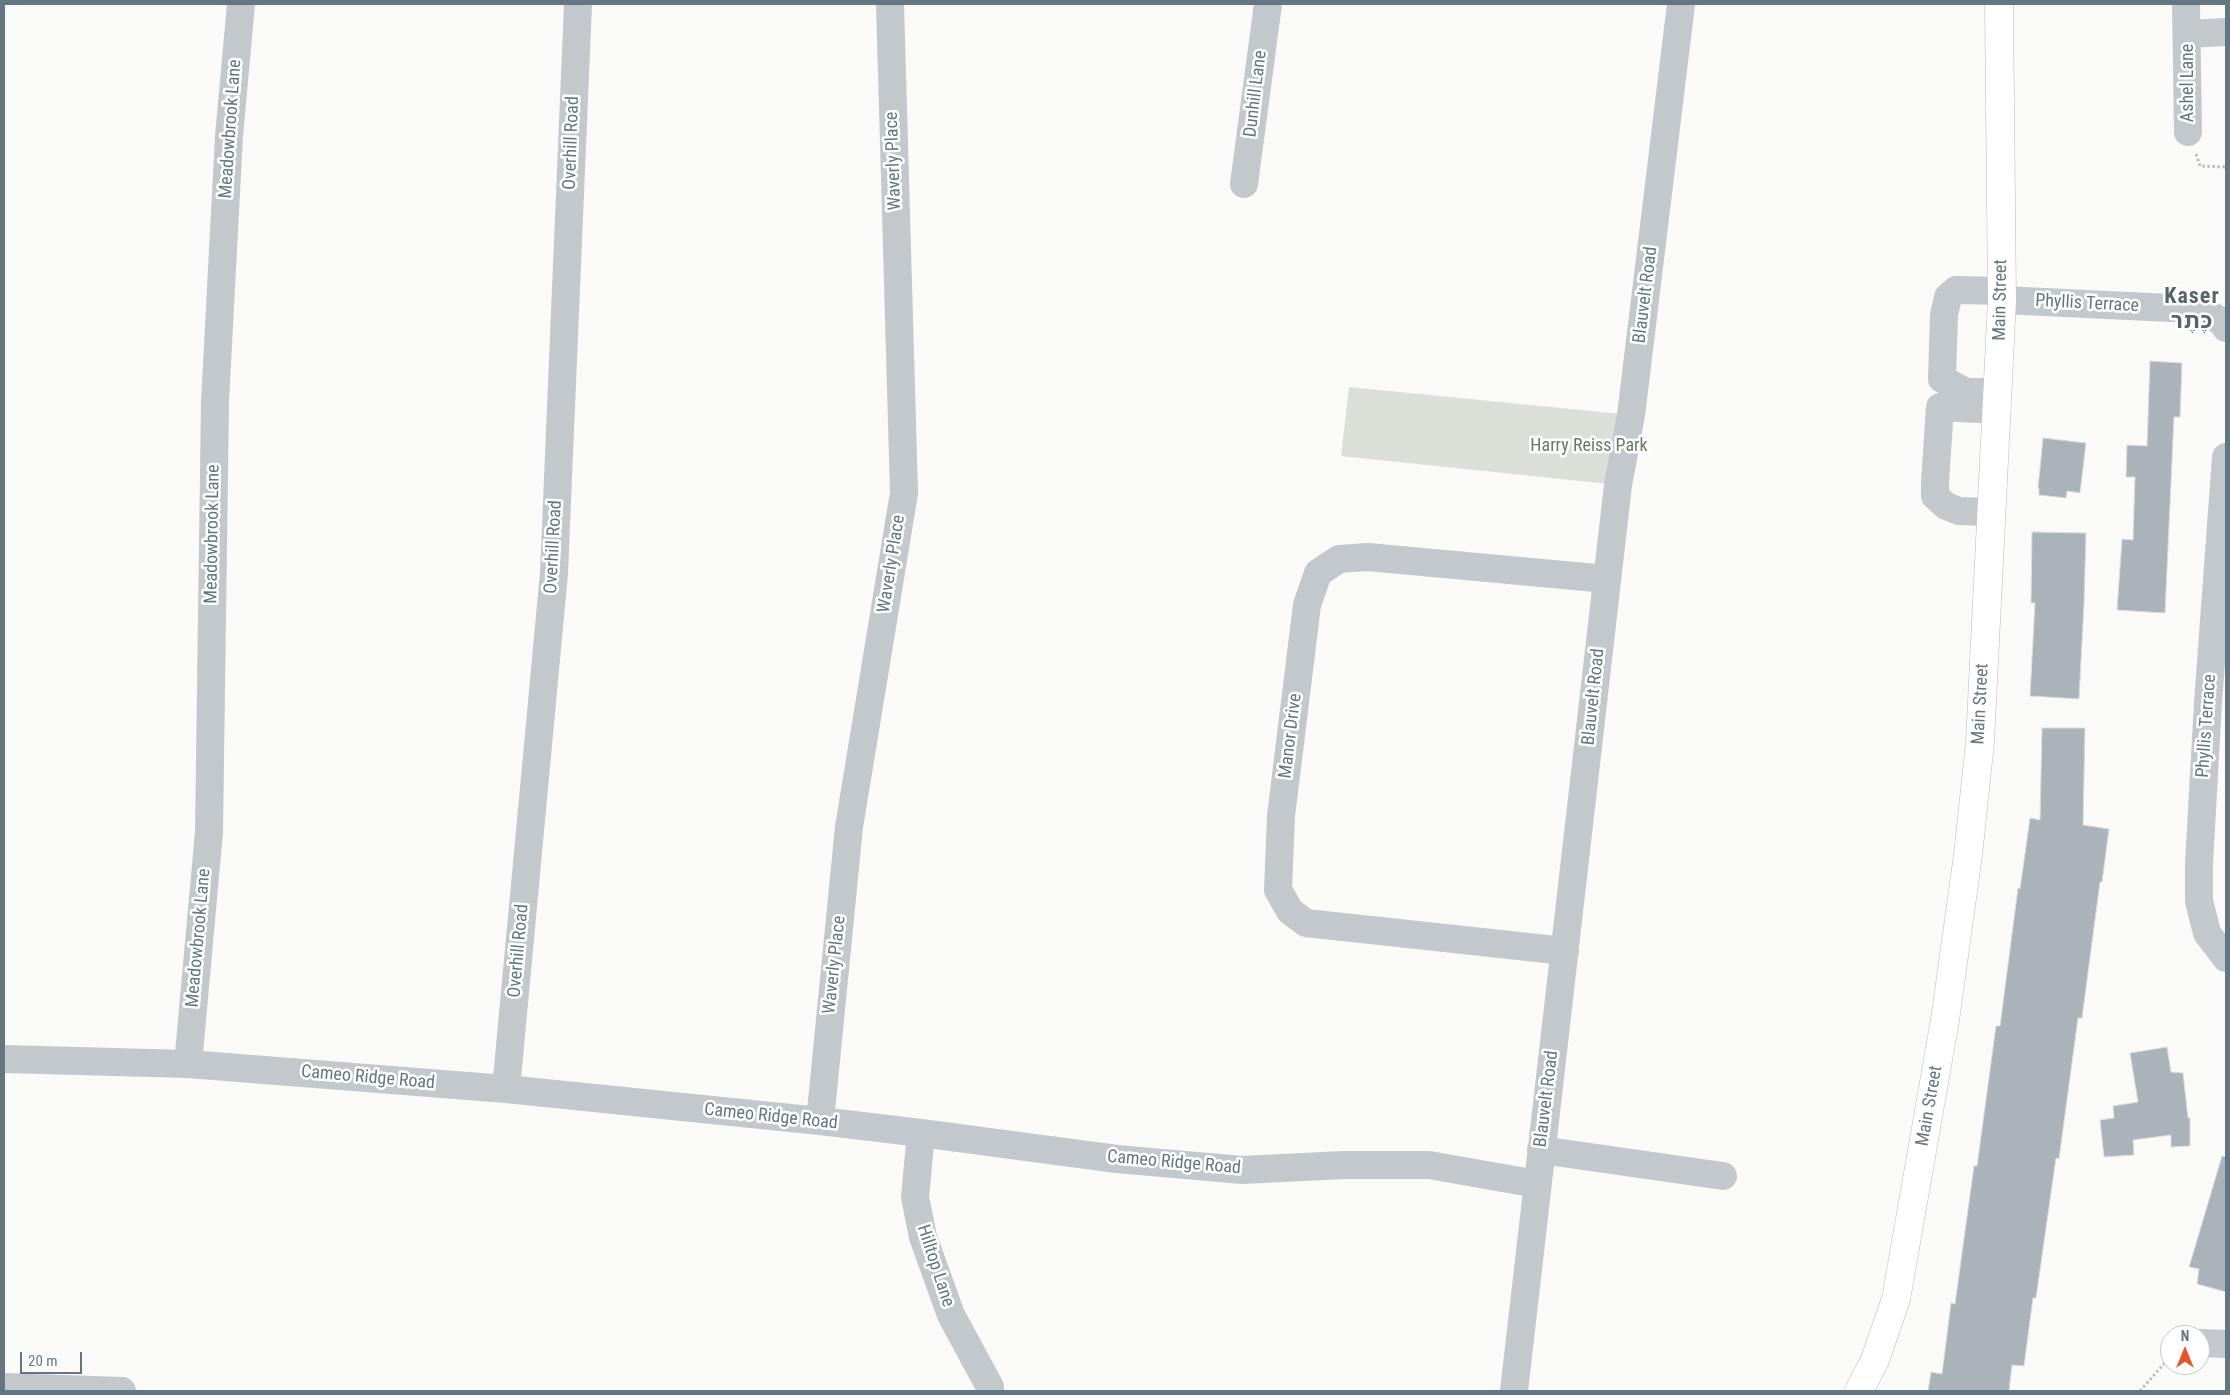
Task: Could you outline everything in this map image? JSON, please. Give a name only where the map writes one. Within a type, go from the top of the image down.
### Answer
[{"type":"main road","name":"Main Street","points":[[1859,1391],[1875,1360],[1896,1299],[1945,1020],[1968,855],[1980,742],[2002,296],[1999,4]]},
{"type":"street","name":"Meadowbrook Lane","points":[[188,1064],[210,832],[215,402],[228,136],[241,4]]},
{"type":"street","name":"Overhill Road","points":[[506,1090],[554,573],[578,4]]},
{"type":"street","name":"Waverly Place","points":[[820,1121],[849,827],[904,493],[890,4]]},
{"type":"street","name":"Dunhill Lane","points":[[1244,184],[1268,4]]},
{"type":"street","name":"Blauvelt Road","points":[[1514,1391],[1618,485],[1631,415],[1681,4]]},
{"type":"street","name":"Ashel Lane","points":[[2186,4],[2188,132]]},
{"type":"street","name":"Ashel Lane","points":[[2187,34],[2226,32]]},
{"type":"street","name":"Phyllis Terrace","points":[[1997,401],[1966,392],[1942,379],[1944,315],[1948,297],[1956,290],[2002,296],[2192,309],[2209,314],[2222,322],[2226,328]]},
{"type":"street","points":[[1992,512],[1959,511],[1946,506],[1935,496],[1935,482],[1940,407],[1997,401]]},
{"type":"street","name":"Phyllis Terrace","points":[[2226,457],[2198,863],[2199,901],[2207,933],[2226,958]]},
{"type":"street","name":"Manor Drive","points":[[1565,951],[1306,923],[1290,910],[1278,890],[1281,816],[1307,605],[1318,573],[1339,559],[1368,557],[1607,579]]},
{"type":"street","name":"Cameo Ridge Road","points":[[4,1059],[188,1064],[506,1090],[820,1121],[921,1132],[1117,1159],[1242,1170],[1344,1165],[1428,1165],[1537,1184]]},
{"type":"street","name":"Hilltop Lane","points":[[921,1132],[915,1197],[923,1237],[951,1315],[990,1387],[990,1391]]},
{"type":"street","points":[[1541,1150],[1723,1176]]},
{"type":"street","points":[[2210,1343],[2226,1344]]},
{"type":"street","points":[[4,1387],[122,1391]]},
{"type":"path","points":[[2188,132],[2200,166],[2226,167]]},
{"type":"path","points":[[2140,1391],[2160,1368]]},
{"type":"green space","name":"Harry Reiss Park","points":[[1349,387],[1631,415],[1618,485],[1341,456]]},
{"type":"building","points":[[2150,361],[2182,363],[2180,417],[2174,417],[2165,613],[2117,610],[2122,539],[2133,540],[2135,477],[2126,477],[2127,445],[2147,446]]},
{"type":"building","points":[[2043,438],[2086,443],[2080,493],[2067,491],[2066,498],[2039,495]]},
{"type":"building","points":[[2032,532],[2086,533],[2079,699],[2030,696],[2035,603],[2031,603]]},
{"type":"building","points":[[2042,728],[2085,728],[2083,825],[2109,829],[2082,1018],[2078,1018],[2059,1159],[2056,1158],[2036,1298],[2033,1298],[2024,1366],[2012,1365],[2009,1391],[1928,1391],[1931,1372],[1942,1374],[1951,1303],[1955,1304],[1974,1166],[1977,1166],[1996,1026],[2000,1026],[2018,888],[2020,889],[2030,818],[2040,820]]},
{"type":"building","points":[[2167,1047],[2171,1072],[2183,1073],[2188,1118],[2190,1118],[2190,1146],[2171,1147],[2171,1135],[2133,1140],[2134,1155],[2104,1157],[2100,1120],[2114,1118],[2113,1106],[2138,1102],[2130,1053]]},
{"type":"building","points":[[2222,1156],[2226,1157],[2226,1292],[2197,1284],[2199,1269],[2189,1267]]},
{"type":"district","name":"Kaser כֶּתֶר","points":[[2192,310]]}]
